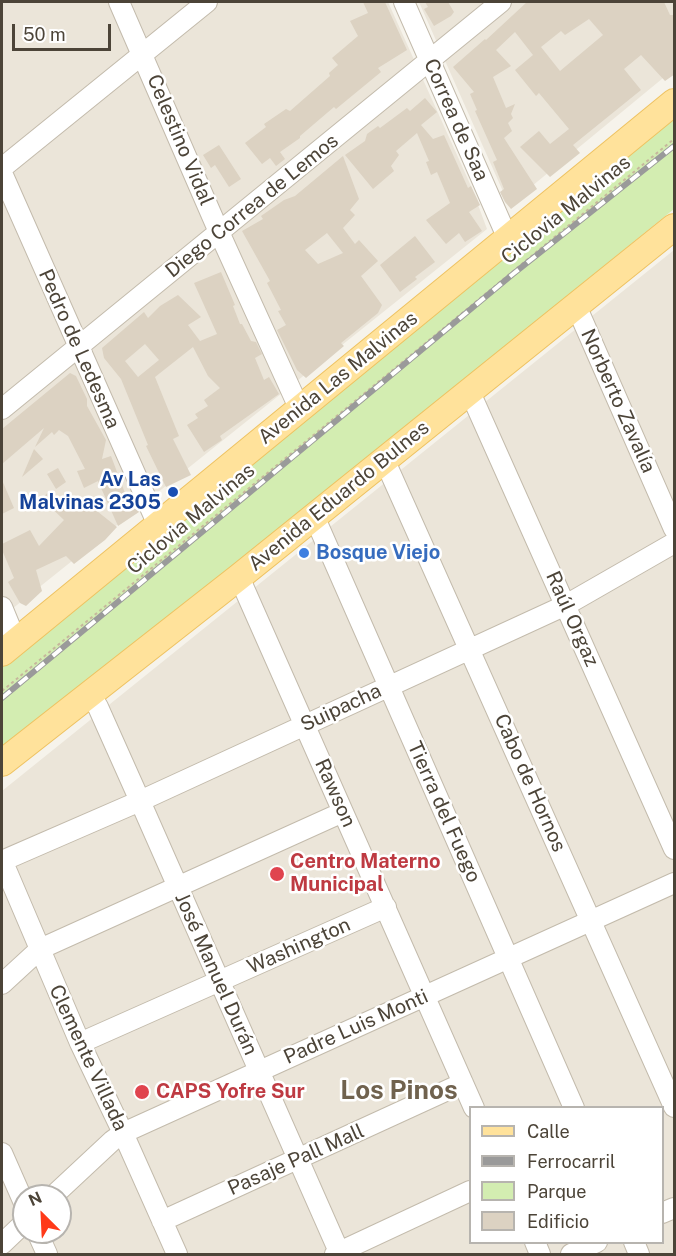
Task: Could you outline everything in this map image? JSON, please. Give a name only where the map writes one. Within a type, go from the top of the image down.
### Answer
[{"type":"main road","name":"Avenida Las Malvinas","points":[[9,647],[675,102]]},
{"type":"main road","name":"Avenida Eduardo Bulnes","points":[[2,763],[239,577],[469,390],[675,227]]},
{"type":"street","name":"Celestino Vidal","points":[[119,2],[219,232],[300,410]]},
{"type":"street","points":[[2,168],[207,2]]},
{"type":"street","name":"Correa de Saa","points":[[404,2],[508,239]]},
{"type":"street","name":"Diego Correa de Lemos","points":[[2,409],[501,2]]},
{"type":"street","name":"Pedro de Ledesma","points":[[2,173],[157,524]]},
{"type":"street","name":"Norberto Zavalía","points":[[573,308],[581,317],[675,529]]},
{"type":"street","name":"Raúl Orgaz","points":[[469,390],[675,849]]},
{"type":"street","name":"Cabo de Hornos","points":[[384,459],[675,1107]]},
{"type":"street","name":"Tierra del Fuego","points":[[312,517],[318,525],[574,1106]]},
{"type":"street","name":"Suipacha","points":[[2,860],[140,801],[470,651],[566,605],[675,543]]},
{"type":"street","name":"Rawson","points":[[239,577],[474,1106]]},
{"type":"street","points":[[2,607],[9,647]]},
{"type":"street","name":"José Manuel Durán","points":[[90,693],[220,981],[338,1254]]},
{"type":"street","points":[[2,984],[40,950],[343,812]]},
{"type":"street","name":"Clemente Villada","points":[[2,860],[80,1043],[123,1132],[177,1254]]},
{"type":"street","name":"Padre Luis Monti","points":[[66,1184],[123,1132],[675,883]]},
{"type":"street","name":"Washington","points":[[80,1043],[386,907]]},
{"type":"street","name":"Pasaje Pall Mall","points":[[162,1221],[464,1083]]},
{"type":"street","points":[[2,1153],[16,1184]]},
{"type":"street","points":[[338,1254],[469,1192]]},
{"type":"street","points":[[571,1254],[593,1244]]},
{"type":"path","name":"Ciclovia Malvinas","points":[[2,691],[675,139]]},
{"type":"shaded area","points":[[2,2],[388,2],[471,186],[487,229],[2,617]]},
{"type":"shaded area","points":[[419,2],[674,2],[674,69],[509,205]]},
{"type":"shaded area","points":[[674,250],[674,1254],[2,1254],[2,791]]},
{"type":"green space","points":[[674,113],[674,209],[2,755],[2,665]]},
{"type":"building","points":[[363,2],[385,2],[407,50],[378,68],[381,72],[280,152],[285,159],[276,166],[270,158],[262,164],[245,143],[266,127],[264,124],[286,109],[290,111],[330,76],[329,73],[338,65],[332,58],[358,36],[350,21],[368,13]]},
{"type":"building","points":[[425,2],[448,2],[454,12],[434,26],[424,9],[428,7]]},
{"type":"building","points":[[527,2],[664,2],[670,15],[675,15],[675,74],[665,81],[641,55],[624,69],[641,90],[573,145],[580,153],[550,177],[520,147],[539,131],[550,144],[569,129],[539,93],[536,96],[515,70],[533,55],[515,32],[496,50],[511,66],[493,77],[506,108],[515,104],[511,114],[513,118],[508,123],[512,131],[504,138],[537,189],[511,209],[500,192],[504,189],[493,162],[497,160],[475,111],[477,110],[470,94],[474,92],[453,67]],"holes":[[[589,19],[603,35],[560,71],[541,47],[561,31],[565,35]]]},
{"type":"building","points":[[425,98],[437,112],[421,125],[433,139],[444,135],[468,188],[471,186],[480,205],[469,212],[482,231],[465,242],[459,233],[446,244],[426,220],[450,203],[437,172],[431,175],[426,162],[429,161],[417,133],[396,151],[399,155],[391,166],[394,171],[373,189],[345,155],[365,141],[367,134],[378,126],[380,128],[407,108],[410,111]]},
{"type":"building","points":[[219,145],[241,179],[229,187],[215,165],[211,168],[203,155]]},
{"type":"building","points":[[343,156],[359,199],[350,210],[355,215],[343,228],[355,244],[359,240],[378,261],[361,276],[382,305],[378,313],[341,343],[344,346],[306,378],[297,370],[277,330],[286,325],[278,311],[281,310],[267,283],[270,281],[242,231],[263,219],[261,216],[284,200],[295,196]],"holes":[[[327,233],[343,253],[318,264],[305,250]]]},
{"type":"building","points":[[415,236],[435,262],[400,292],[380,265]]},
{"type":"building","points":[[221,272],[235,305],[233,306],[240,324],[251,341],[256,342],[262,354],[255,358],[264,380],[269,377],[279,394],[220,436],[222,440],[204,452],[187,425],[198,418],[195,414],[208,406],[204,400],[220,388],[208,376],[193,347],[155,377],[179,436],[173,439],[191,475],[166,487],[146,446],[148,445],[121,379],[104,358],[102,348],[144,312],[148,318],[160,306],[178,295],[201,317],[188,325],[200,341],[217,334],[194,283]],"holes":[[[145,344],[159,360],[138,377],[125,361]]]},
{"type":"building","points":[[70,373],[76,376],[87,399],[87,406],[106,440],[102,459],[111,456],[125,493],[128,491],[139,512],[118,526],[98,481],[84,488],[77,471],[85,469],[68,436],[59,430],[54,435],[52,432],[35,447],[44,428],[2,464],[2,429]]},
{"type":"building","points":[[34,449],[43,459],[22,477]]},
{"type":"building","points":[[58,468],[66,482],[56,489],[47,474]]},
{"type":"building","points":[[2,480],[14,508],[2,514]]},
{"type":"building","points":[[50,490],[71,511],[83,500],[117,527],[105,540],[74,564],[66,556],[36,570],[42,591],[26,606],[20,603],[8,582],[14,578],[2,550],[2,544],[30,530],[39,546],[64,520],[42,499]]},
{"type":"railway","points":[[2,698],[513,274],[674,146]]},
{"type":"place","name":"Av Las Malvinas 2305","points":[[173,492]]},
{"type":"place","name":"Bosque Viejo","points":[[304,553]]},
{"type":"place","name":"Centro Materno Municipal","points":[[277,874]]},
{"type":"place","name":"CAPS Yofre Sur","points":[[142,1092]]},
{"type":"district","name":"Los Pinos","points":[[399,1091]]}]
